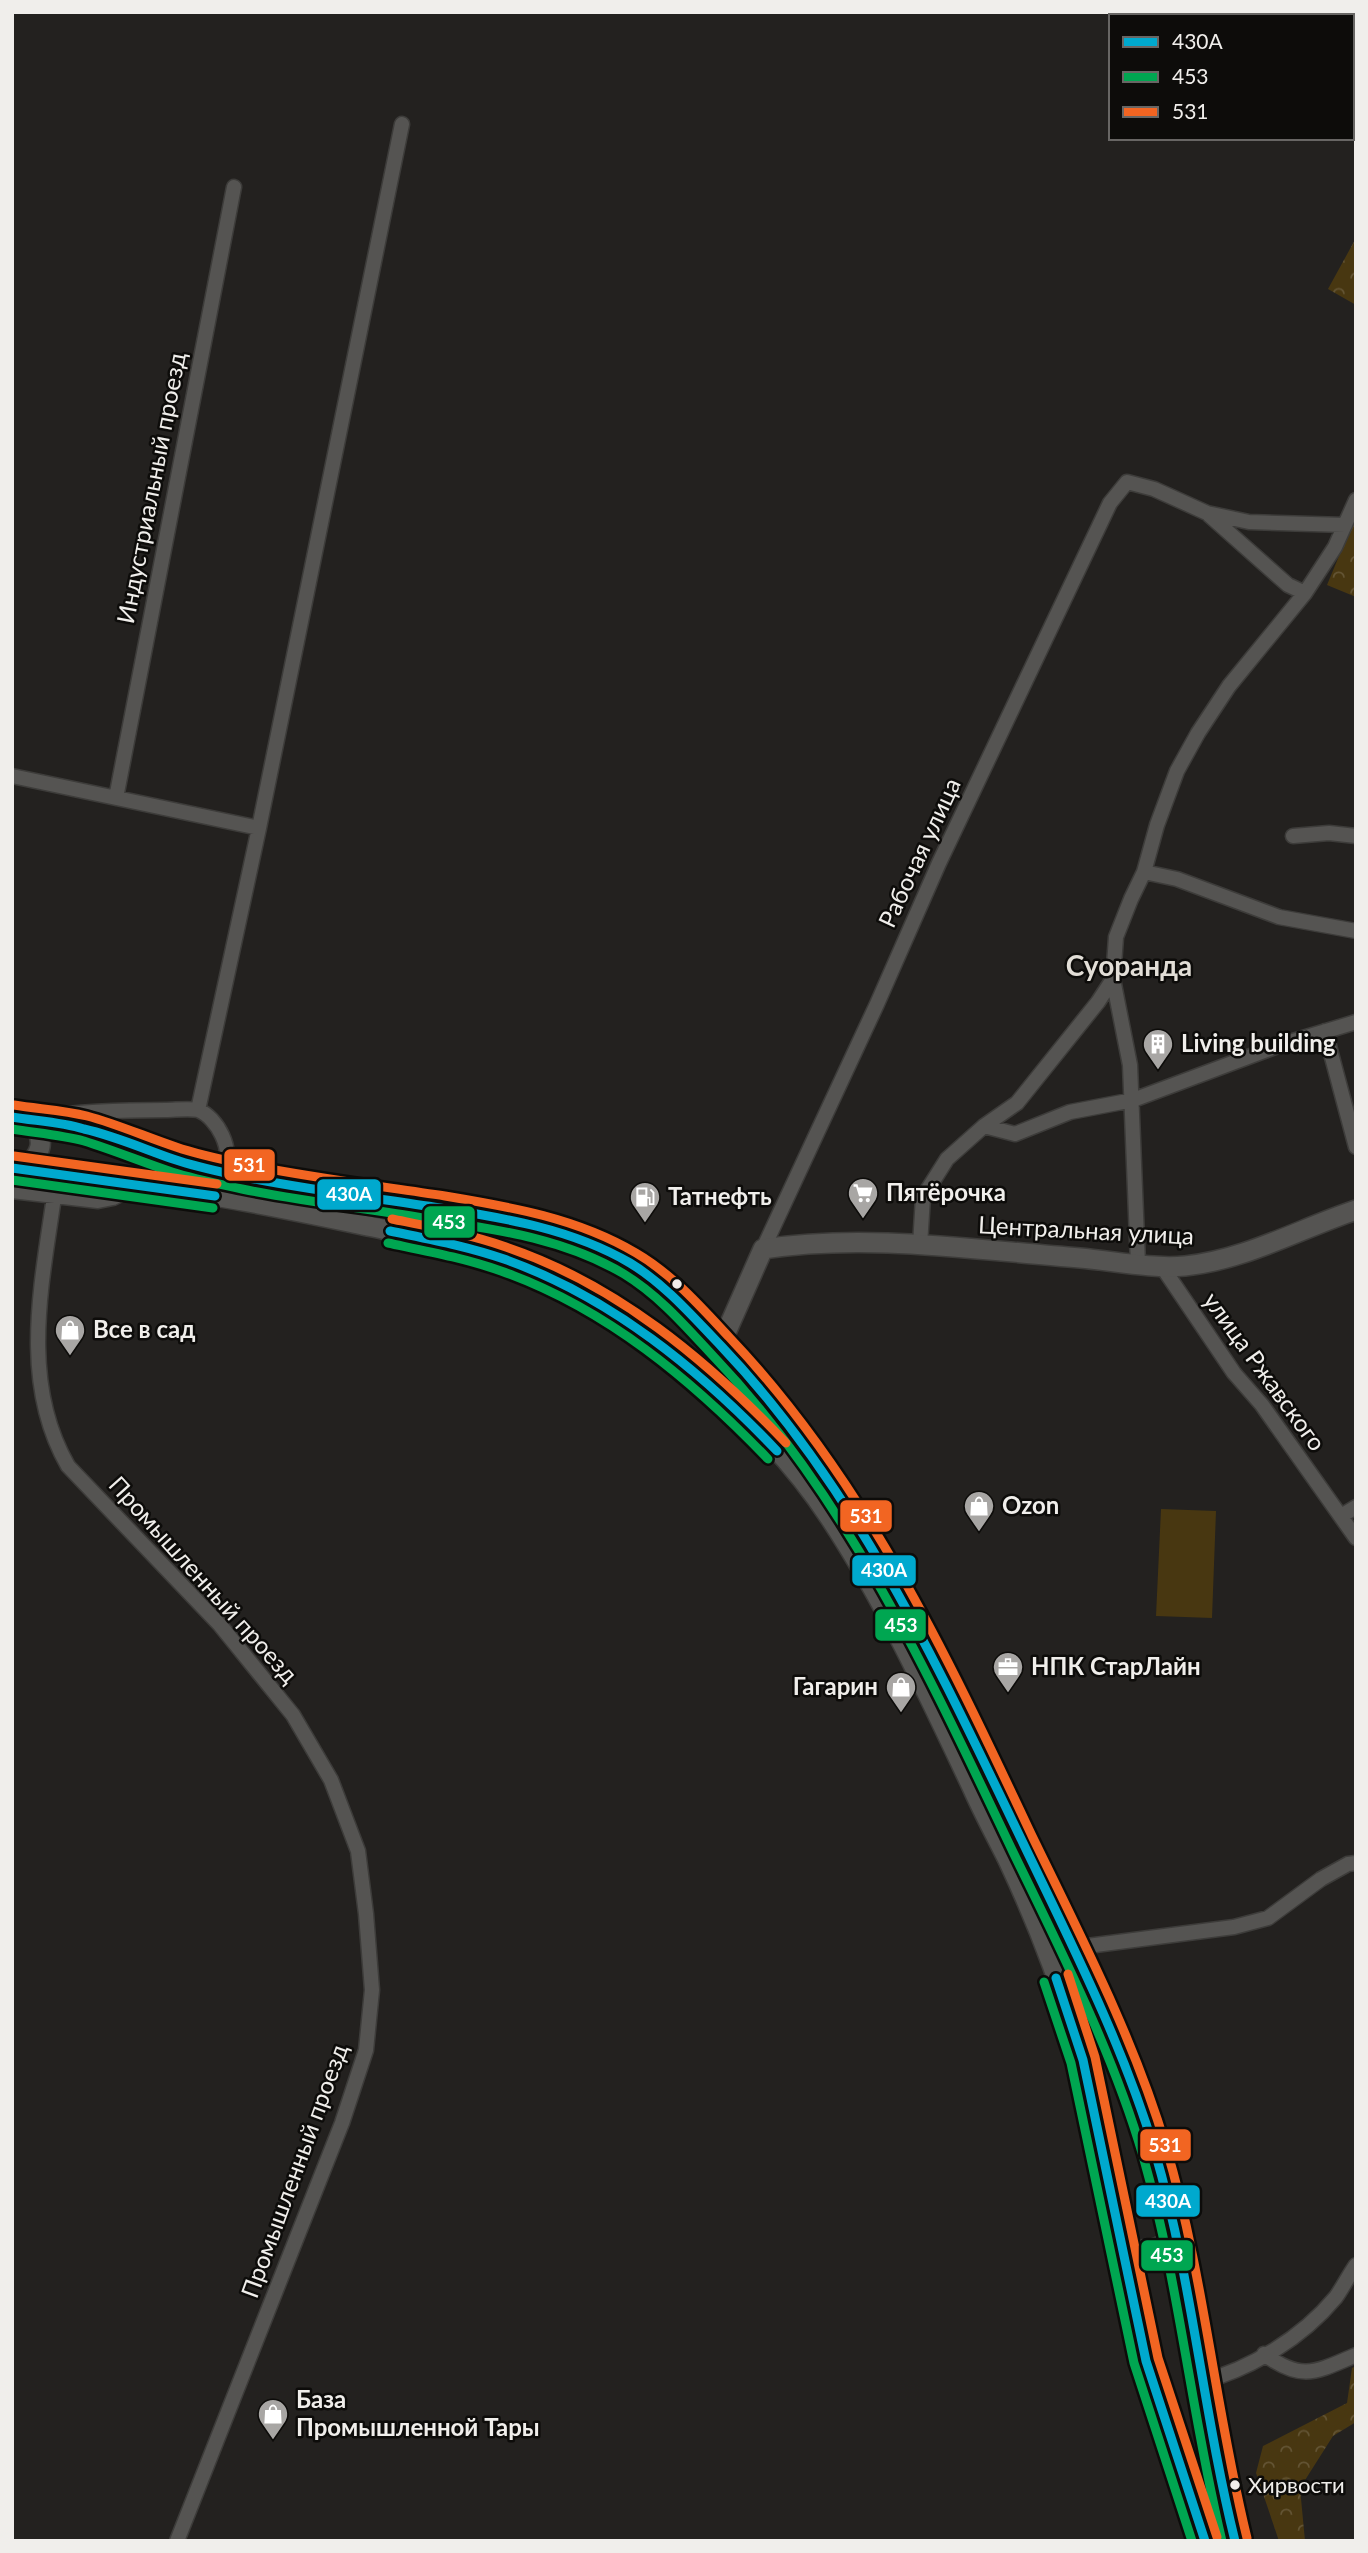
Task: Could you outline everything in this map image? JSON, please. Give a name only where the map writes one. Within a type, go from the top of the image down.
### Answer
[{"type":"main road","points":[[17,1169],[34,1161],[41,1147],[40,1131],[22,1118]]},
{"type":"main road","points":[[22,1118],[83,1128],[221,1172],[491,1216],[568,1235],[619,1257],[666,1290],[720,1344],[785,1416],[848,1505],[945,1682],[1125,2066],[1155,2151],[1176,2236],[1201,2382],[1235,2541]]},
{"type":"main road","points":[[17,1169],[181,1190],[286,1208],[467,1248],[517,1264],[565,1284],[604,1306],[685,1365],[740,1413],[800,1477],[829,1517],[877,1596],[1008,1861],[1049,1956],[1083,2060],[1146,2361],[1205,2541]]},
{"type":"main road","name":"Центральная улица","points":[[763,1249],[798,1244],[920,1245],[1138,1264],[1200,1264],[1250,1251],[1356,1210]]},
{"type":"main road","points":[[720,1344],[763,1249]]},
{"type":"main road","points":[[1121,2245],[1150,2251],[1164,2246],[1176,2236]]},
{"type":"street","points":[[198,1110],[259,828],[402,124]]},
{"type":"street","name":"Индустриальный проезд","points":[[116,798],[234,187]]},
{"type":"street","name":"Рабочая улица","points":[[763,1249],[877,1004],[933,874],[1110,503],[1127,482],[1154,489],[1207,513]]},
{"type":"street","points":[[1138,1264],[1133,1100],[1130,1065],[1113,979],[1116,937],[1144,872],[1157,825],[1177,771],[1229,686],[1305,593],[1335,547],[1356,500]]},
{"type":"street","points":[[1207,513],[1249,522],[1345,525]]},
{"type":"street","points":[[1207,513],[1288,585],[1305,593]]},
{"type":"street","points":[[12,776],[259,828]]},
{"type":"street","points":[[1293,836],[1329,833],[1356,836]]},
{"type":"street","points":[[1144,872],[1177,879],[1279,917],[1356,931]]},
{"type":"street","points":[[920,1245],[923,1197],[947,1160],[984,1126],[1017,1103],[1098,1002],[1113,979]]},
{"type":"street","points":[[984,1126],[1015,1134],[1070,1112],[1133,1100],[1231,1062],[1356,1022]]},
{"type":"street","points":[[1325,1031],[1356,1147]]},
{"type":"street","points":[[22,1118],[74,1112],[198,1110],[216,1124],[227,1153],[225,1165],[221,1172],[202,1184],[181,1190]]},
{"type":"street","points":[[12,1191],[98,1201],[113,1198],[138,1185]]},
{"type":"street","name":"Промышленный проезд","points":[[54,1196],[37,1342],[38,1377],[44,1411],[58,1448],[68,1466],[220,1625],[293,1715],[331,1780],[354,1839],[366,1914],[372,1990],[366,2050],[342,2123],[177,2541]]},
{"type":"street","name":"улица Ржавского","points":[[1161,1265],[1234,1373],[1253,1392],[1356,1538]]},
{"type":"street","points":[[1341,1516],[1356,1507]]},
{"type":"street","points":[[1072,1948],[1234,1927],[1268,1918],[1321,1879],[1348,1864],[1356,1863]]},
{"type":"street","points":[[1201,2382],[1226,2375],[1285,2343],[1337,2296],[1356,2265]]},
{"type":"street","points":[[1264,2354],[1281,2367],[1314,2373],[1356,2355]]},
{"type":"green space","points":[[1356,238],[1356,305],[1328,289]]},
{"type":"green space","points":[[1356,515],[1356,597],[1327,585]]},
{"type":"green space","points":[[1161,1509],[1216,1511],[1212,1618],[1156,1616]]},
{"type":"green space","points":[[1356,2366],[1356,2422],[1333,2436],[1300,2488],[1305,2541],[1279,2541],[1256,2473],[1263,2446],[1347,2403],[1352,2368]]},
{"type":"transit line","name":"531","points":[[14,1105],[87,1116],[185,1150],[221,1159],[297,1174],[494,1205],[567,1222],[591,1231],[636,1253],[674,1281],[718,1325],[778,1393],[863,1512],[936,1639],[1088,1952],[1139,2067],[1179,2195],[1247,2538]]},
{"type":"transit line","name":"430А","points":[[12,1117],[96,1132],[182,1162],[226,1173],[489,1216],[538,1226],[585,1241],[630,1263],[667,1291],[771,1402],[815,1460],[855,1521],[927,1648],[1096,1996],[1128,2073],[1155,2152],[1179,2248],[1214,2444],[1235,2541]]},
{"type":"transit line","name":"453","points":[[12,1129],[84,1141],[172,1172],[224,1185],[485,1228],[533,1238],[580,1253],[624,1274],[661,1302],[763,1413],[846,1530],[918,1656],[1101,2039],[1143,2156],[1155,2203],[1222,2541]]},
{"type":"transit line","name":"531","points":[[14,1156],[217,1184]]},
{"type":"transit line","name":"430А","points":[[12,1168],[215,1196]]},
{"type":"transit line","name":"453","points":[[12,1180],[213,1208]]},
{"type":"transit line","name":"531","points":[[392,1219],[450,1231],[506,1247],[546,1263],[622,1303],[692,1354],[786,1443]]},
{"type":"transit line","name":"430А","points":[[390,1231],[490,1254],[543,1275],[581,1294],[617,1315],[685,1365],[717,1392],[777,1451]]},
{"type":"transit line","name":"453","points":[[388,1243],[487,1266],[540,1286],[576,1305],[612,1326],[678,1375],[768,1459]]},
{"type":"transit line","name":"531","points":[[1068,1974],[1095,2057],[1158,2358],[1217,2537]]},
{"type":"transit line","name":"430А","points":[[1056,1978],[1083,2060],[1146,2361],[1205,2541]]},
{"type":"transit line","name":"453","points":[[1044,1982],[1071,2063],[1134,2363],[1192,2541]]},
{"type":"place","name":"Living building","points":[[1158,1071]]},
{"type":"place","name":"Пятёрочка","points":[[863,1220]]},
{"type":"place","name":"Татнефть","points":[[645,1224]]},
{"type":"place","name":"Все в сад","points":[[70,1357]]},
{"type":"place","name":"Ozon","points":[[979,1533]]},
{"type":"place","name":"НПК СтарЛайн","points":[[1008,1694]]},
{"type":"place","name":"Гагарин","points":[[901,1714]]},
{"type":"place","name":"База Промышленной Тары","points":[[273,2441]]},
{"type":"place","name":"Хирвости","points":[[1235,2485]]},
{"type":"district","name":"Суоранда","points":[[1129,966]]}]
